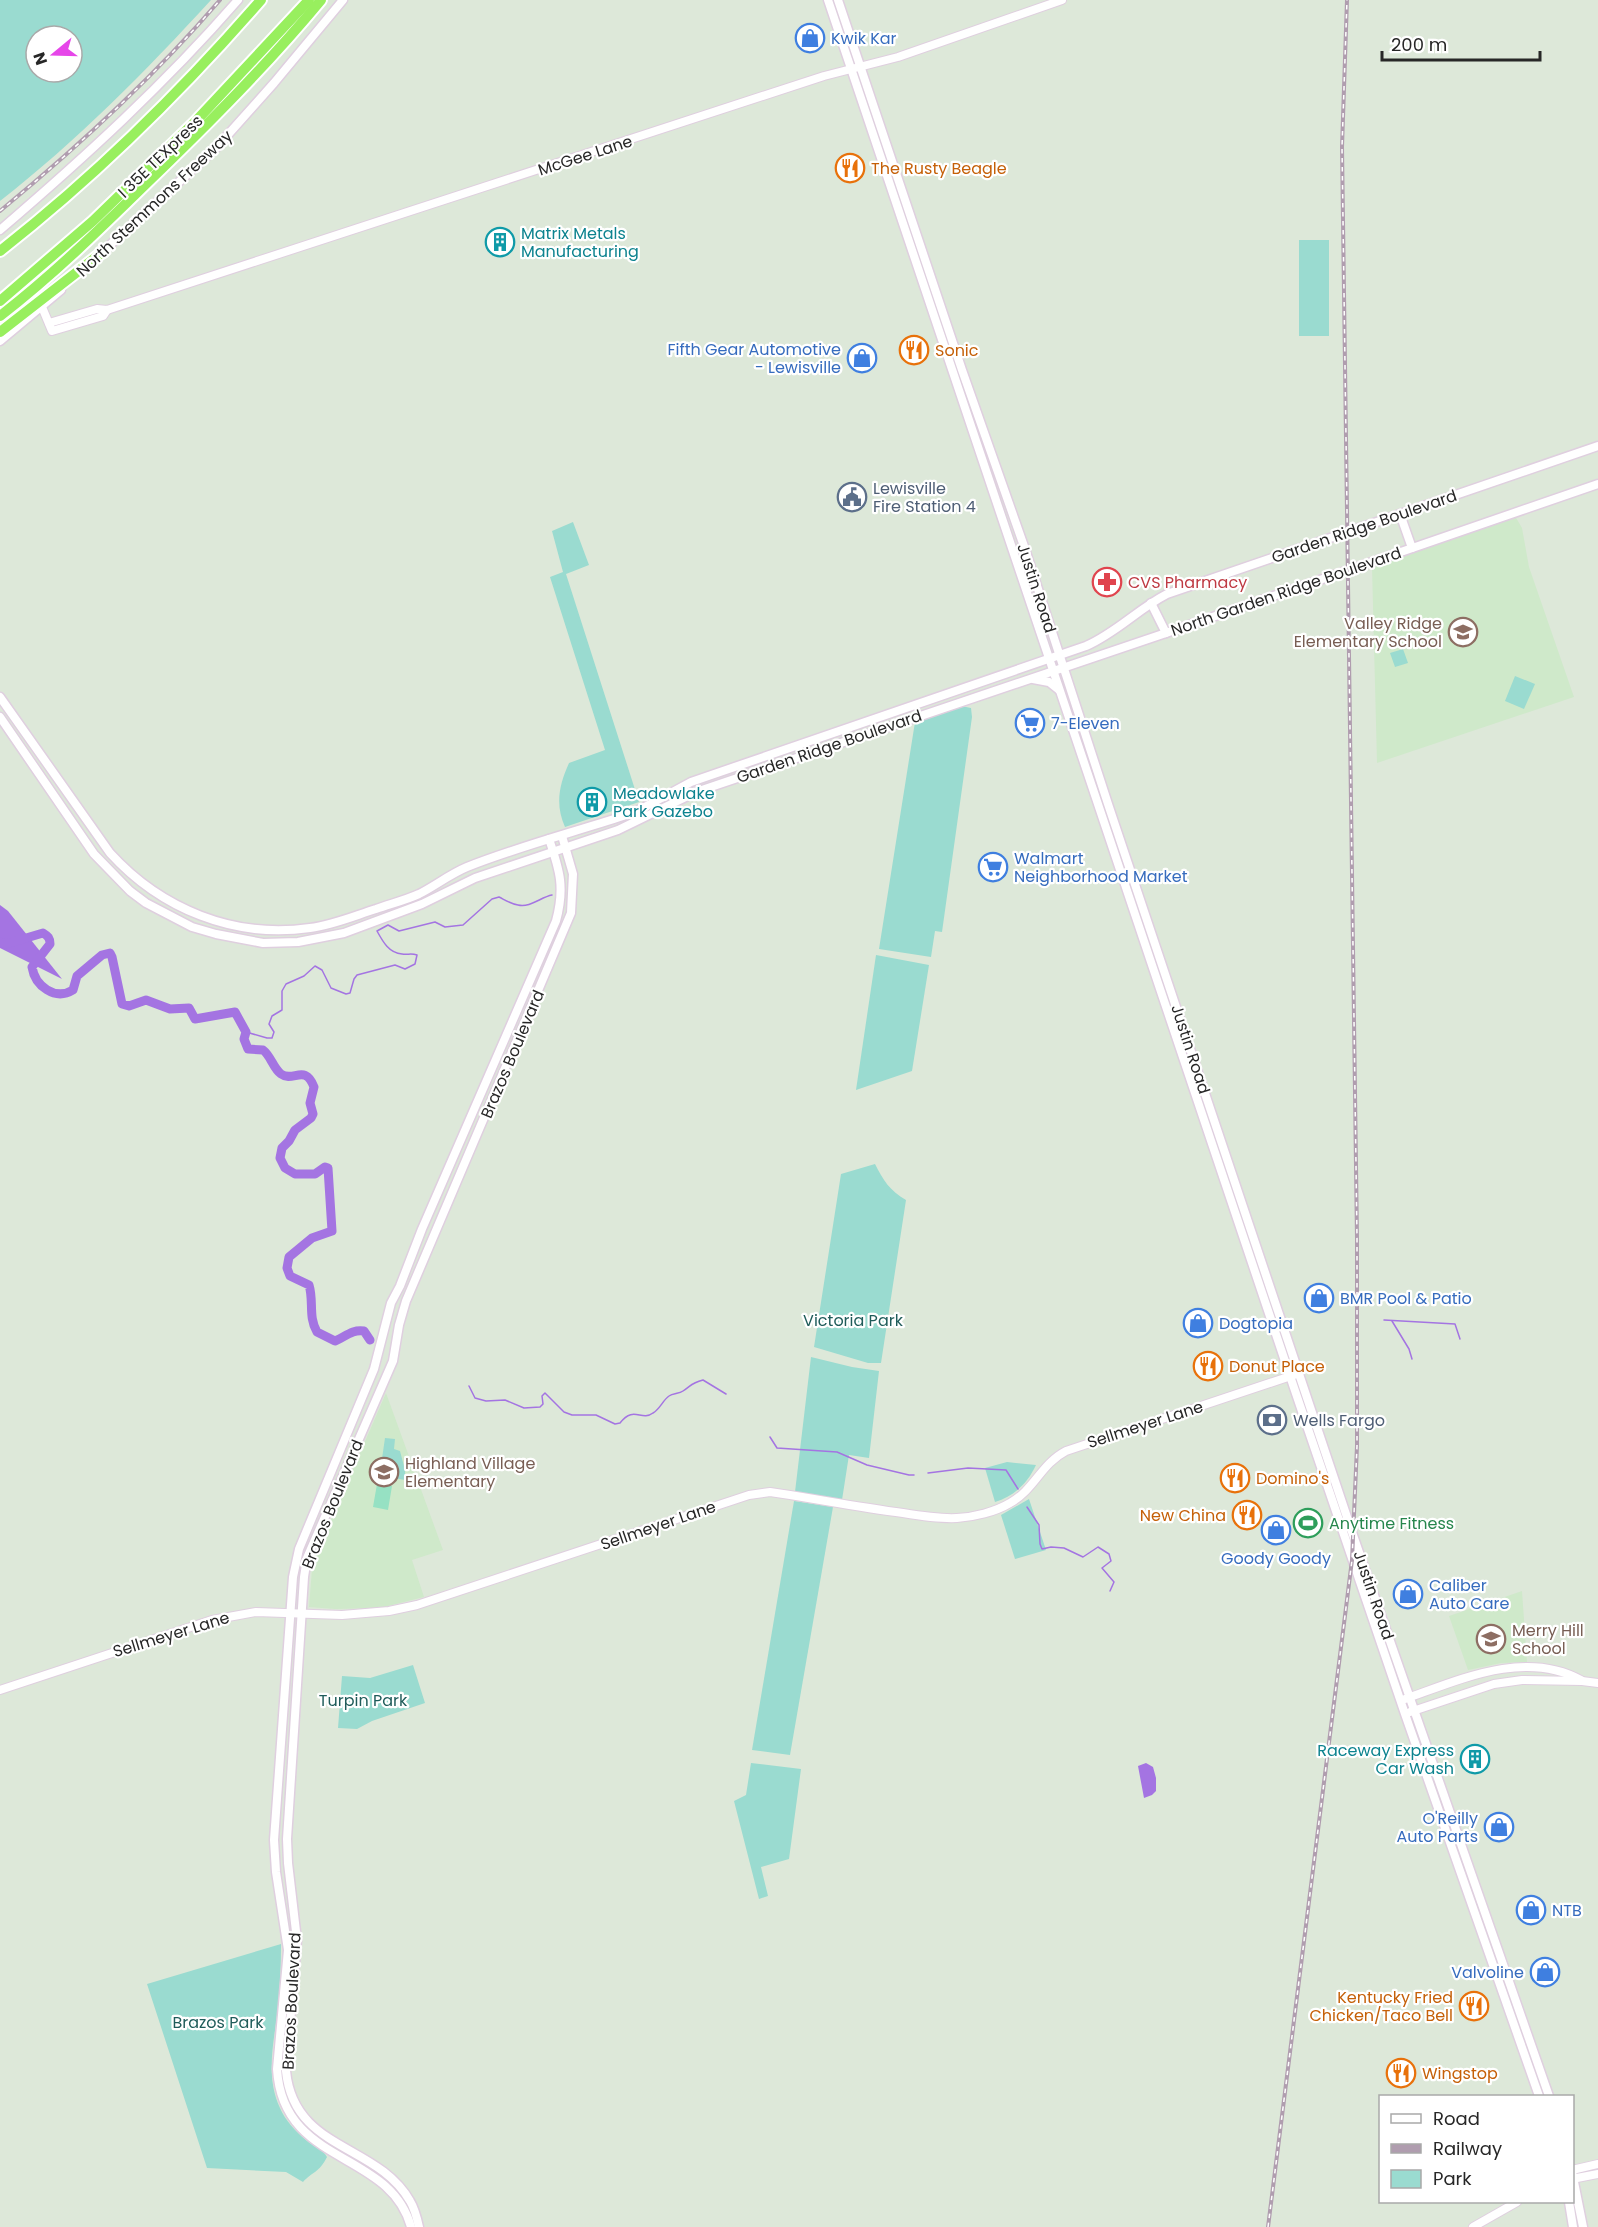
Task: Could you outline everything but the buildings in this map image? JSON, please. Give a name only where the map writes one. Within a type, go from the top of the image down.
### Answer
[{"type":"highway","points":[[0,251],[42,218],[129,140],[177,92],[261,0]]},
{"type":"highway","points":[[268,45],[275,32],[301,0]]},
{"type":"highway","name":"I 35E TEXpress","points":[[0,301],[93,221],[196,122],[309,0]]},
{"type":"highway","name":"North Stemmons Freeway","points":[[0,316],[61,265],[196,136],[284,44],[321,0]]},
{"type":"highway","points":[[0,332],[104,251]]},
{"type":"main road","points":[[0,230],[61,178],[151,94],[238,0]]},
{"type":"main road","name":"North Stemmons Freeway","points":[[0,341],[42,307],[216,148],[343,0]]},
{"type":"main road","name":"Justin Road","points":[[828,0],[909,208],[1024,547],[1280,1318],[1294,1375]]},
{"type":"main road","name":"Justin Road","points":[[838,0],[855,68],[898,212],[1260,1286],[1294,1375],[1538,2095]]},
{"type":"main road","points":[[898,212],[909,208]]},
{"type":"main road","name":"Garden Ridge Boulevard","points":[[941,696],[1101,640],[1151,603],[1183,589],[1598,446]]},
{"type":"main road","points":[[982,460],[993,456]]},
{"type":"main road","name":"North Garden Ridge Boulevard","points":[[973,697],[1598,484]]},
{"type":"main road","points":[[1400,514],[1412,548]]},
{"type":"main road","points":[[1014,553],[1024,547]]},
{"type":"main road","points":[[1151,603],[1166,633]]},
{"type":"main road","points":[[1024,680],[1044,680],[1059,690]]},
{"type":"main road","points":[[0,697],[99,839],[126,870],[154,893],[199,915],[231,925],[277,930],[328,925],[418,894],[464,868],[643,808],[692,782],[941,696],[948,706]]},
{"type":"main road","name":"Garden Ridge Boulevard","points":[[554,851],[618,830],[696,792],[973,697]]},
{"type":"main road","points":[[0,717],[94,854],[130,891],[170,917],[192,927],[231,938],[281,943],[324,938],[344,933],[422,904],[475,878],[554,851]]},
{"type":"main road","name":"Brazos Boulevard","points":[[335,2148],[304,2118],[293,2102],[286,2071],[297,1959],[287,1839],[301,1613],[307,1558],[393,1362],[399,1325],[406,1302],[571,913],[573,874],[562,836]]},
{"type":"main road","name":"Brazos Boulevard","points":[[420,2227],[416,2213],[403,2191],[384,2172],[367,2167],[300,2129],[284,2103],[278,2083],[277,2069],[288,1950],[276,1872],[274,1840],[293,1577],[299,1549],[379,1353],[384,1324],[391,1303],[556,921],[561,901],[561,881],[549,839]]},
{"type":"main road","points":[[1111,846],[1121,842]]},
{"type":"main road","points":[[477,1103],[490,1108]]},
{"type":"main road","points":[[1260,1286],[1275,1316],[1280,1318]]},
{"type":"main road","points":[[345,1441],[355,1445]]},
{"type":"main road","name":"Justin Road","points":[[1444,1813],[1548,2095]]},
{"type":"main road","points":[[285,1933],[296,1930]]},
{"type":"main road","points":[[284,1995],[294,1995]]},
{"type":"main road","name":"Brazos Boulevard","points":[[367,2167],[397,2197],[407,2214],[411,2227]]},
{"type":"main road","points":[[1574,2180],[1583,2227]]},
{"type":"main road","points":[[1569,2203],[1573,2227]]},
{"type":"street","name":"McGee Lane","points":[[42,307],[51,327],[97,309],[107,310],[714,112],[898,57],[1062,0]]},
{"type":"street","name":"Sellmeyer Lane","points":[[0,1690],[212,1620],[256,1612],[342,1616],[389,1611],[417,1605],[728,1501],[757,1494],[770,1492],[790,1494],[931,1517],[957,1518],[978,1515],[1001,1508],[1015,1500],[1032,1485],[1051,1459],[1066,1451],[1294,1375]]},
{"type":"street","points":[[1404,1699],[1487,1671],[1536,1668],[1570,1674],[1582,1681]]},
{"type":"street","points":[[1474,1675],[1479,1688]]},
{"type":"street","points":[[1409,1712],[1479,1688],[1522,1680],[1598,1683]]},
{"type":"street","points":[[1574,2175],[1598,2164]]},
{"type":"street","points":[[1574,2175],[1598,2174]]},
{"type":"street","points":[[1473,2227],[1515,2203]]},
{"type":"shaded area","name":"Valley Ridge Elementary School","points":[[1515,516],[1522,528],[1529,567],[1574,697],[1377,763],[1372,567]]},
{"type":"shaded area","points":[[0,905],[8,911],[62,979],[0,948]]},
{"type":"shaded area","name":"Highland Village Elementary","points":[[386,1393],[443,1550],[412,1560],[424,1597],[380,1608],[309,1607],[312,1569],[316,1555]]},
{"type":"shaded area","points":[[377,1484],[392,1486],[388,1510],[373,1507]]},
{"type":"shaded area","name":"Merry Hill School","points":[[1522,1591],[1527,1662],[1501,1663],[1468,1670],[1449,1616]]},
{"type":"shaded area","points":[[1146,1763],[1153,1767],[1156,1791],[1144,1798],[1138,1766]]},
{"type":"green space","points":[[0,0],[211,0],[110,105],[0,201]]},
{"type":"green space","points":[[1299,240],[1329,240],[1329,336],[1299,336]]},
{"type":"green space","points":[[573,522],[589,565],[566,574],[639,802],[565,827],[559,803],[563,779],[569,763],[605,750],[550,577],[563,572],[552,531]]},
{"type":"green space","points":[[1403,649],[1408,663],[1395,667],[1390,653]]},
{"type":"green space","points":[[1515,676],[1535,684],[1524,709],[1505,701]]},
{"type":"green space","points":[[961,706],[971,708],[972,717],[942,932],[935,931],[931,957],[879,949],[915,722]]},
{"type":"green space","points":[[876,955],[929,965],[912,1071],[856,1090]]},
{"type":"green space","name":"Victoria Park","points":[[875,1164],[888,1185],[906,1200],[881,1363],[868,1363],[814,1347],[841,1174]]},
{"type":"green space","name":"Victoria Park","points":[[811,1357],[879,1371],[869,1458],[849,1455],[842,1500],[795,1492]]},
{"type":"green space","points":[[385,1438],[395,1439],[394,1449],[400,1451],[405,1480],[387,1477],[386,1481],[379,1479]]},
{"type":"green space","points":[[1007,1462],[1036,1465],[1019,1488],[995,1502],[985,1468]]},
{"type":"green space","points":[[1029,1499],[1046,1550],[1015,1559],[1001,1515]]},
{"type":"green space","points":[[794,1501],[833,1507],[790,1755],[752,1750]]},
{"type":"green space","name":"Turpin Park","points":[[413,1665],[425,1703],[372,1721],[357,1729],[338,1728],[342,1676],[370,1678]]},
{"type":"green space","points":[[751,1763],[801,1769],[789,1859],[761,1867],[768,1896],[759,1899],[734,1801],[746,1795]]},
{"type":"green space","name":"Brazos Park","points":[[281,1944],[279,2000],[272,2059],[275,2096],[295,2130],[327,2157],[319,2169],[303,2182],[286,2172],[207,2168],[147,1984]]},
{"type":"waterway","points":[[246,1032],[272,1038],[274,1032],[269,1024],[272,1016],[282,1010],[282,991],[286,984],[304,976],[315,966],[322,970],[331,988],[346,994],[350,993],[357,975],[395,965],[405,969],[415,964],[417,955],[397,953],[384,943],[377,931],[388,925],[399,931],[435,922],[445,927],[463,925],[492,899],[499,897],[522,906],[552,895]]},
{"type":"waterway","points":[[0,942],[6,944],[43,933],[46,935],[50,944],[32,967],[42,986],[59,994],[73,990],[77,976],[102,955],[110,953],[122,1004],[129,1006],[146,1000],[170,1009],[189,1008],[195,1019],[235,1012],[246,1032],[244,1039],[248,1049],[263,1050],[276,1069],[285,1076],[307,1076],[314,1087],[310,1103],[313,1114],[295,1130],[282,1148],[280,1158],[285,1168],[295,1174],[315,1174],[325,1167],[328,1168],[332,1231],[312,1238],[289,1257],[287,1268],[290,1276],[309,1285],[313,1321],[317,1332],[335,1341],[352,1332],[364,1331],[370,1340]]},
{"type":"waterway","points":[[1384,1320],[1455,1324],[1460,1339]]},
{"type":"waterway","points":[[1392,1321],[1409,1349],[1412,1359]]},
{"type":"waterway","points":[[469,1386],[475,1398],[486,1401],[505,1400],[524,1408],[540,1407],[543,1404],[542,1396],[545,1393],[564,1412],[572,1415],[596,1415],[615,1424],[620,1423],[629,1415],[649,1415],[672,1394],[681,1392],[703,1380],[726,1394]]},
{"type":"waterway","points":[[770,1437],[777,1448],[837,1452],[867,1465],[914,1475]]},
{"type":"waterway","points":[[928,1473],[968,1468],[1006,1470],[1018,1489]]},
{"type":"waterway","points":[[1027,1507],[1039,1525],[1042,1549],[1064,1548],[1083,1557],[1098,1547],[1109,1554],[1111,1561],[1102,1568],[1114,1582],[1110,1591]]},
{"type":"railway","points":[[0,211],[58,162],[142,84],[220,0]]},
{"type":"railway","points":[[1268,2227],[1352,1560],[1357,1446],[1357,1238],[1342,147],[1347,0]]},
{"type":"place","name":"Kwik Kar","points":[[810,38]]},
{"type":"place","name":"The Rusty Beagle","points":[[850,168]]},
{"type":"place","name":"Matrix Metals Manufacturing","points":[[500,242]]},
{"type":"place","name":"Sonic","points":[[914,350]]},
{"type":"place","name":"Fifth Gear Automotive - Lewisville","points":[[862,358]]},
{"type":"place","name":"Lewisville Fire Station 4","points":[[852,497]]},
{"type":"place","name":"CVS Pharmacy","points":[[1107,582]]},
{"type":"place","name":"Valley Ridge Elementary School","points":[[1463,632]]},
{"type":"place","name":"7-Eleven","points":[[1030,723]]},
{"type":"place","name":"Meadowlake Park Gazebo","points":[[592,802]]},
{"type":"place","name":"Walmart Neighborhood Market","points":[[993,867]]},
{"type":"place","name":"BMR Pool & Patio","points":[[1319,1298]]},
{"type":"place","name":"Dogtopia","points":[[1198,1323]]},
{"type":"place","name":"Donut Place","points":[[1208,1366]]},
{"type":"place","name":"Wells Fargo","points":[[1272,1420]]},
{"type":"place","name":"Highland Village Elementary","points":[[384,1472]]},
{"type":"place","name":"Domino's","points":[[1235,1478]]},
{"type":"place","name":"New China","points":[[1247,1515]]},
{"type":"place","name":"Anytime Fitness","points":[[1308,1523]]},
{"type":"place","name":"Goody Goody","points":[[1276,1530]]},
{"type":"place","name":"Caliber Auto Care","points":[[1408,1594]]},
{"type":"place","name":"Merry Hill School","points":[[1491,1639]]},
{"type":"place","name":"Raceway Express Car Wash","points":[[1475,1759]]},
{"type":"place","name":"O'Reilly Auto Parts","points":[[1499,1827]]},
{"type":"place","name":"NTB","points":[[1531,1910]]},
{"type":"place","name":"Valvoline","points":[[1545,1972]]},
{"type":"place","name":"Kentucky Fried Chicken/Taco Bell","points":[[1474,2006]]},
{"type":"place","name":"Wingstop","points":[[1401,2073]]}]
